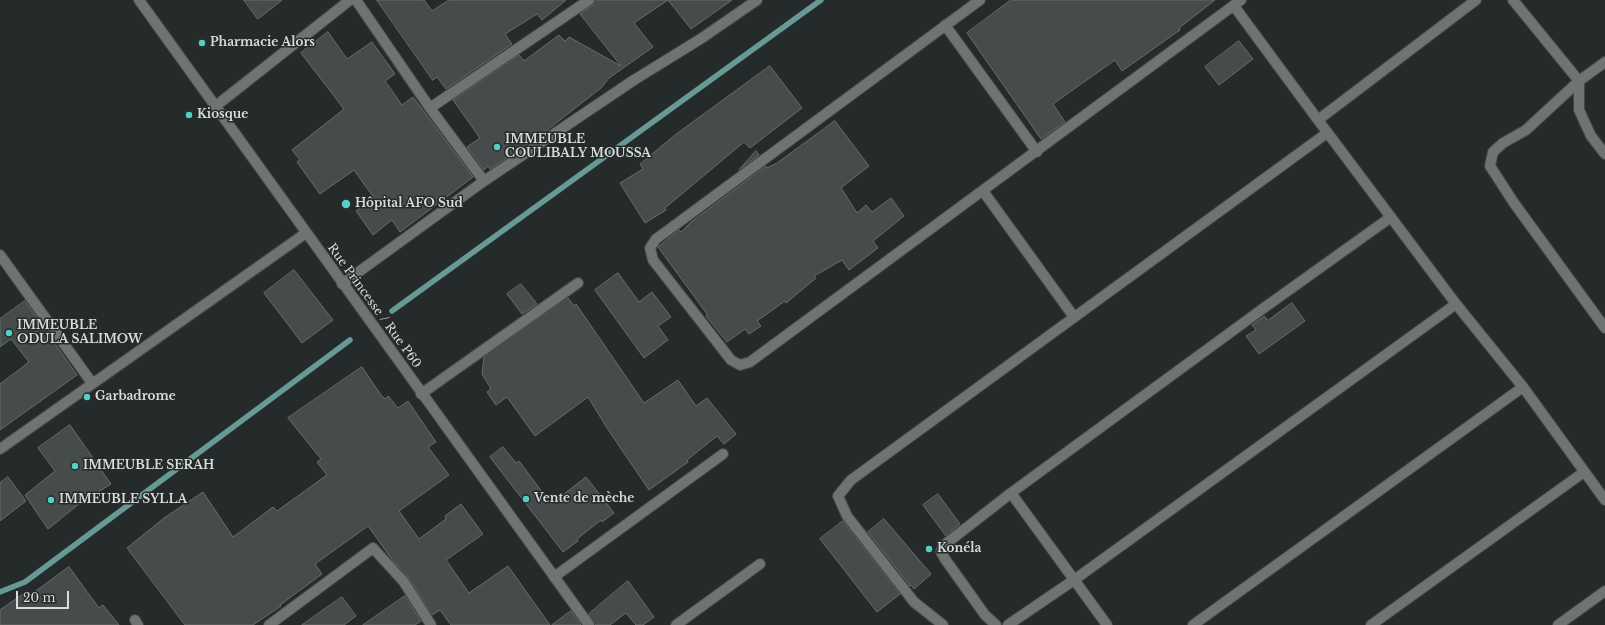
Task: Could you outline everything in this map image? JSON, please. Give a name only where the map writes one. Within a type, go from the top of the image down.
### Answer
[{"type":"street","name":"Rue Princesse / Rue P60","points":[[139,0],[217,105],[342,284],[589,625]]},
{"type":"street","points":[[217,105],[350,0]]},
{"type":"street","points":[[356,0],[430,108],[484,181]]},
{"type":"street","points":[[430,108],[589,0]]},
{"type":"street","points":[[342,284],[484,181],[634,80],[702,38],[757,0]]},
{"type":"street","points":[[980,0],[656,239],[650,248],[653,260],[731,360],[740,365],[750,362],[1238,3],[1327,133],[1456,304],[1523,387],[1605,500]]},
{"type":"street","points":[[1318,120],[1476,0]]},
{"type":"street","points":[[1513,0],[1579,81],[1579,110],[1591,136],[1605,154]]},
{"type":"street","points":[[945,25],[1037,152]]},
{"type":"street","points":[[1605,62],[1579,81],[1526,130],[1503,143],[1493,152],[1490,166],[1514,203],[1605,328]]},
{"type":"street","points":[[943,625],[914,602],[847,516],[838,496],[851,480],[1327,133]]},
{"type":"street","points":[[983,191],[1074,316]]},
{"type":"street","points":[[996,625],[985,615],[941,552],[943,546],[1011,493],[1254,315],[1391,217]]},
{"type":"street","points":[[0,449],[306,233]]},
{"type":"street","points":[[0,254],[92,383]]},
{"type":"street","points":[[421,394],[578,283]]},
{"type":"street","points":[[1008,625],[1074,580],[1456,304]]},
{"type":"street","points":[[1193,625],[1523,387]]},
{"type":"street","points":[[554,577],[723,454]]},
{"type":"street","points":[[1371,625],[1584,472]]},
{"type":"street","points":[[1011,493],[1107,625]]},
{"type":"street","points":[[268,625],[373,548],[404,582],[431,625]]},
{"type":"street","points":[[676,625],[760,564]]},
{"type":"street","points":[[1558,625],[1605,591]]},
{"type":"building","points":[[244,0],[282,0],[258,19]]},
{"type":"building","points":[[377,0],[424,0],[432,11],[449,0],[566,0],[542,20],[537,14],[505,34],[512,44],[446,89],[437,77],[433,80]]},
{"type":"building","points":[[595,0],[668,0],[634,23],[653,47],[609,78],[601,88],[542,134],[490,169],[488,166],[484,170],[467,147],[480,138],[453,100],[519,55],[524,61],[559,35],[565,41],[569,37],[621,66],[580,14],[593,5]]},
{"type":"building","points":[[668,0],[732,0],[691,29]]},
{"type":"building","points":[[1011,0],[1215,0],[1179,28],[1180,30],[1122,71],[1115,60],[1053,104],[1065,122],[1041,139],[967,33]]},
{"type":"building","points":[[328,32],[347,59],[372,42],[395,74],[385,81],[402,105],[413,97],[473,177],[400,232],[392,220],[373,235],[356,211],[374,198],[354,170],[320,194],[297,162],[300,160],[292,150],[344,109],[301,53]]},
{"type":"building","points":[[1239,41],[1253,59],[1219,85],[1205,67]]},
{"type":"building","points":[[770,66],[802,108],[750,148],[744,142],[665,208],[666,210],[645,223],[620,183],[643,169],[640,164],[675,135]]},
{"type":"building","points":[[835,121],[869,166],[841,188],[857,213],[866,205],[872,212],[891,198],[904,216],[873,241],[878,248],[849,270],[842,260],[814,276],[816,278],[786,303],[785,301],[757,321],[761,326],[749,334],[745,329],[727,342],[706,316],[707,314],[658,247],[679,230],[681,232],[691,222],[766,166],[767,168],[777,163]]},
{"type":"building","points":[[756,151],[759,155],[739,170]]},
{"type":"building","points":[[294,270],[333,320],[302,343],[264,293]]},
{"type":"building","points":[[618,273],[639,302],[652,292],[671,317],[658,326],[668,340],[644,358],[595,290]]},
{"type":"building","points":[[521,284],[537,304],[522,314],[507,294]]},
{"type":"building","points":[[568,298],[574,306],[576,304],[644,403],[678,380],[696,406],[707,398],[736,434],[724,444],[717,436],[687,460],[688,462],[649,490],[588,397],[535,436],[507,397],[496,405],[487,392],[491,389],[482,374],[484,357]]},
{"type":"building","points":[[25,301],[77,375],[0,430],[0,384],[29,362],[11,339],[0,347],[0,319]]},
{"type":"building","points":[[1292,303],[1305,321],[1259,354],[1246,336],[1256,330],[1252,325],[1264,316],[1268,320]]},
{"type":"building","points":[[362,367],[385,399],[388,396],[398,408],[408,401],[436,442],[428,447],[449,475],[399,511],[419,539],[446,519],[445,516],[461,504],[483,534],[446,560],[469,593],[508,566],[550,625],[451,625],[440,610],[432,615],[409,578],[394,562],[368,526],[315,564],[322,574],[280,605],[281,606],[253,625],[185,625],[127,548],[164,518],[203,492],[233,537],[273,507],[277,511],[327,475],[317,462],[321,459],[288,418]]},
{"type":"building","name":"IMMEUBLE SERAH","points":[[70,425],[111,484],[79,504],[48,529],[25,495],[55,471],[38,448]]},
{"type":"building","points":[[503,447],[516,463],[519,461],[551,504],[586,477],[614,513],[602,522],[601,520],[577,539],[578,541],[563,552],[490,457]]},
{"type":"building","points":[[8,477],[26,501],[0,521],[0,483]]},
{"type":"building","points":[[938,494],[960,524],[946,536],[923,505]]},
{"type":"building","points":[[884,519],[931,574],[914,589],[911,585],[910,586],[868,532]]},
{"type":"building","points":[[843,521],[900,594],[877,612],[820,539]]},
{"type":"building","points":[[69,567],[99,608],[103,605],[119,625],[0,625],[0,610],[24,593],[27,597]]},
{"type":"building","points":[[628,581],[654,617],[643,625],[636,625],[626,613],[610,625],[595,625],[589,614]]},
{"type":"building","points":[[405,596],[421,621],[415,625],[363,625]]},
{"type":"building","points":[[342,597],[356,616],[344,625],[302,625]]},
{"type":"building","points":[[571,611],[581,625],[552,625]]},
{"type":"waterway","points":[[392,311],[821,0]]},
{"type":"waterway","points":[[0,592],[25,582],[350,340]]},
{"type":"place","name":"Pharmacie Alors","points":[[202,43]]},
{"type":"place","name":"Kiosque","points":[[189,115]]},
{"type":"place","name":"IMMEUBLE COULIBALY MOUSSA","points":[[497,147]]},
{"type":"place","name":"Hôpital AFO Sud","points":[[346,204]]},
{"type":"place","name":"IMMEUBLE ODULA SALIMOW","points":[[9,333]]},
{"type":"place","name":"Garbadrome","points":[[87,397]]},
{"type":"place","name":"IMMEUBLE SERAH","points":[[75,466]]},
{"type":"place","name":"Vente de mèche","points":[[526,499]]},
{"type":"place","name":"IMMEUBLE SYLLA","points":[[51,500]]},
{"type":"place","name":"Konéla","points":[[929,549]]}]
